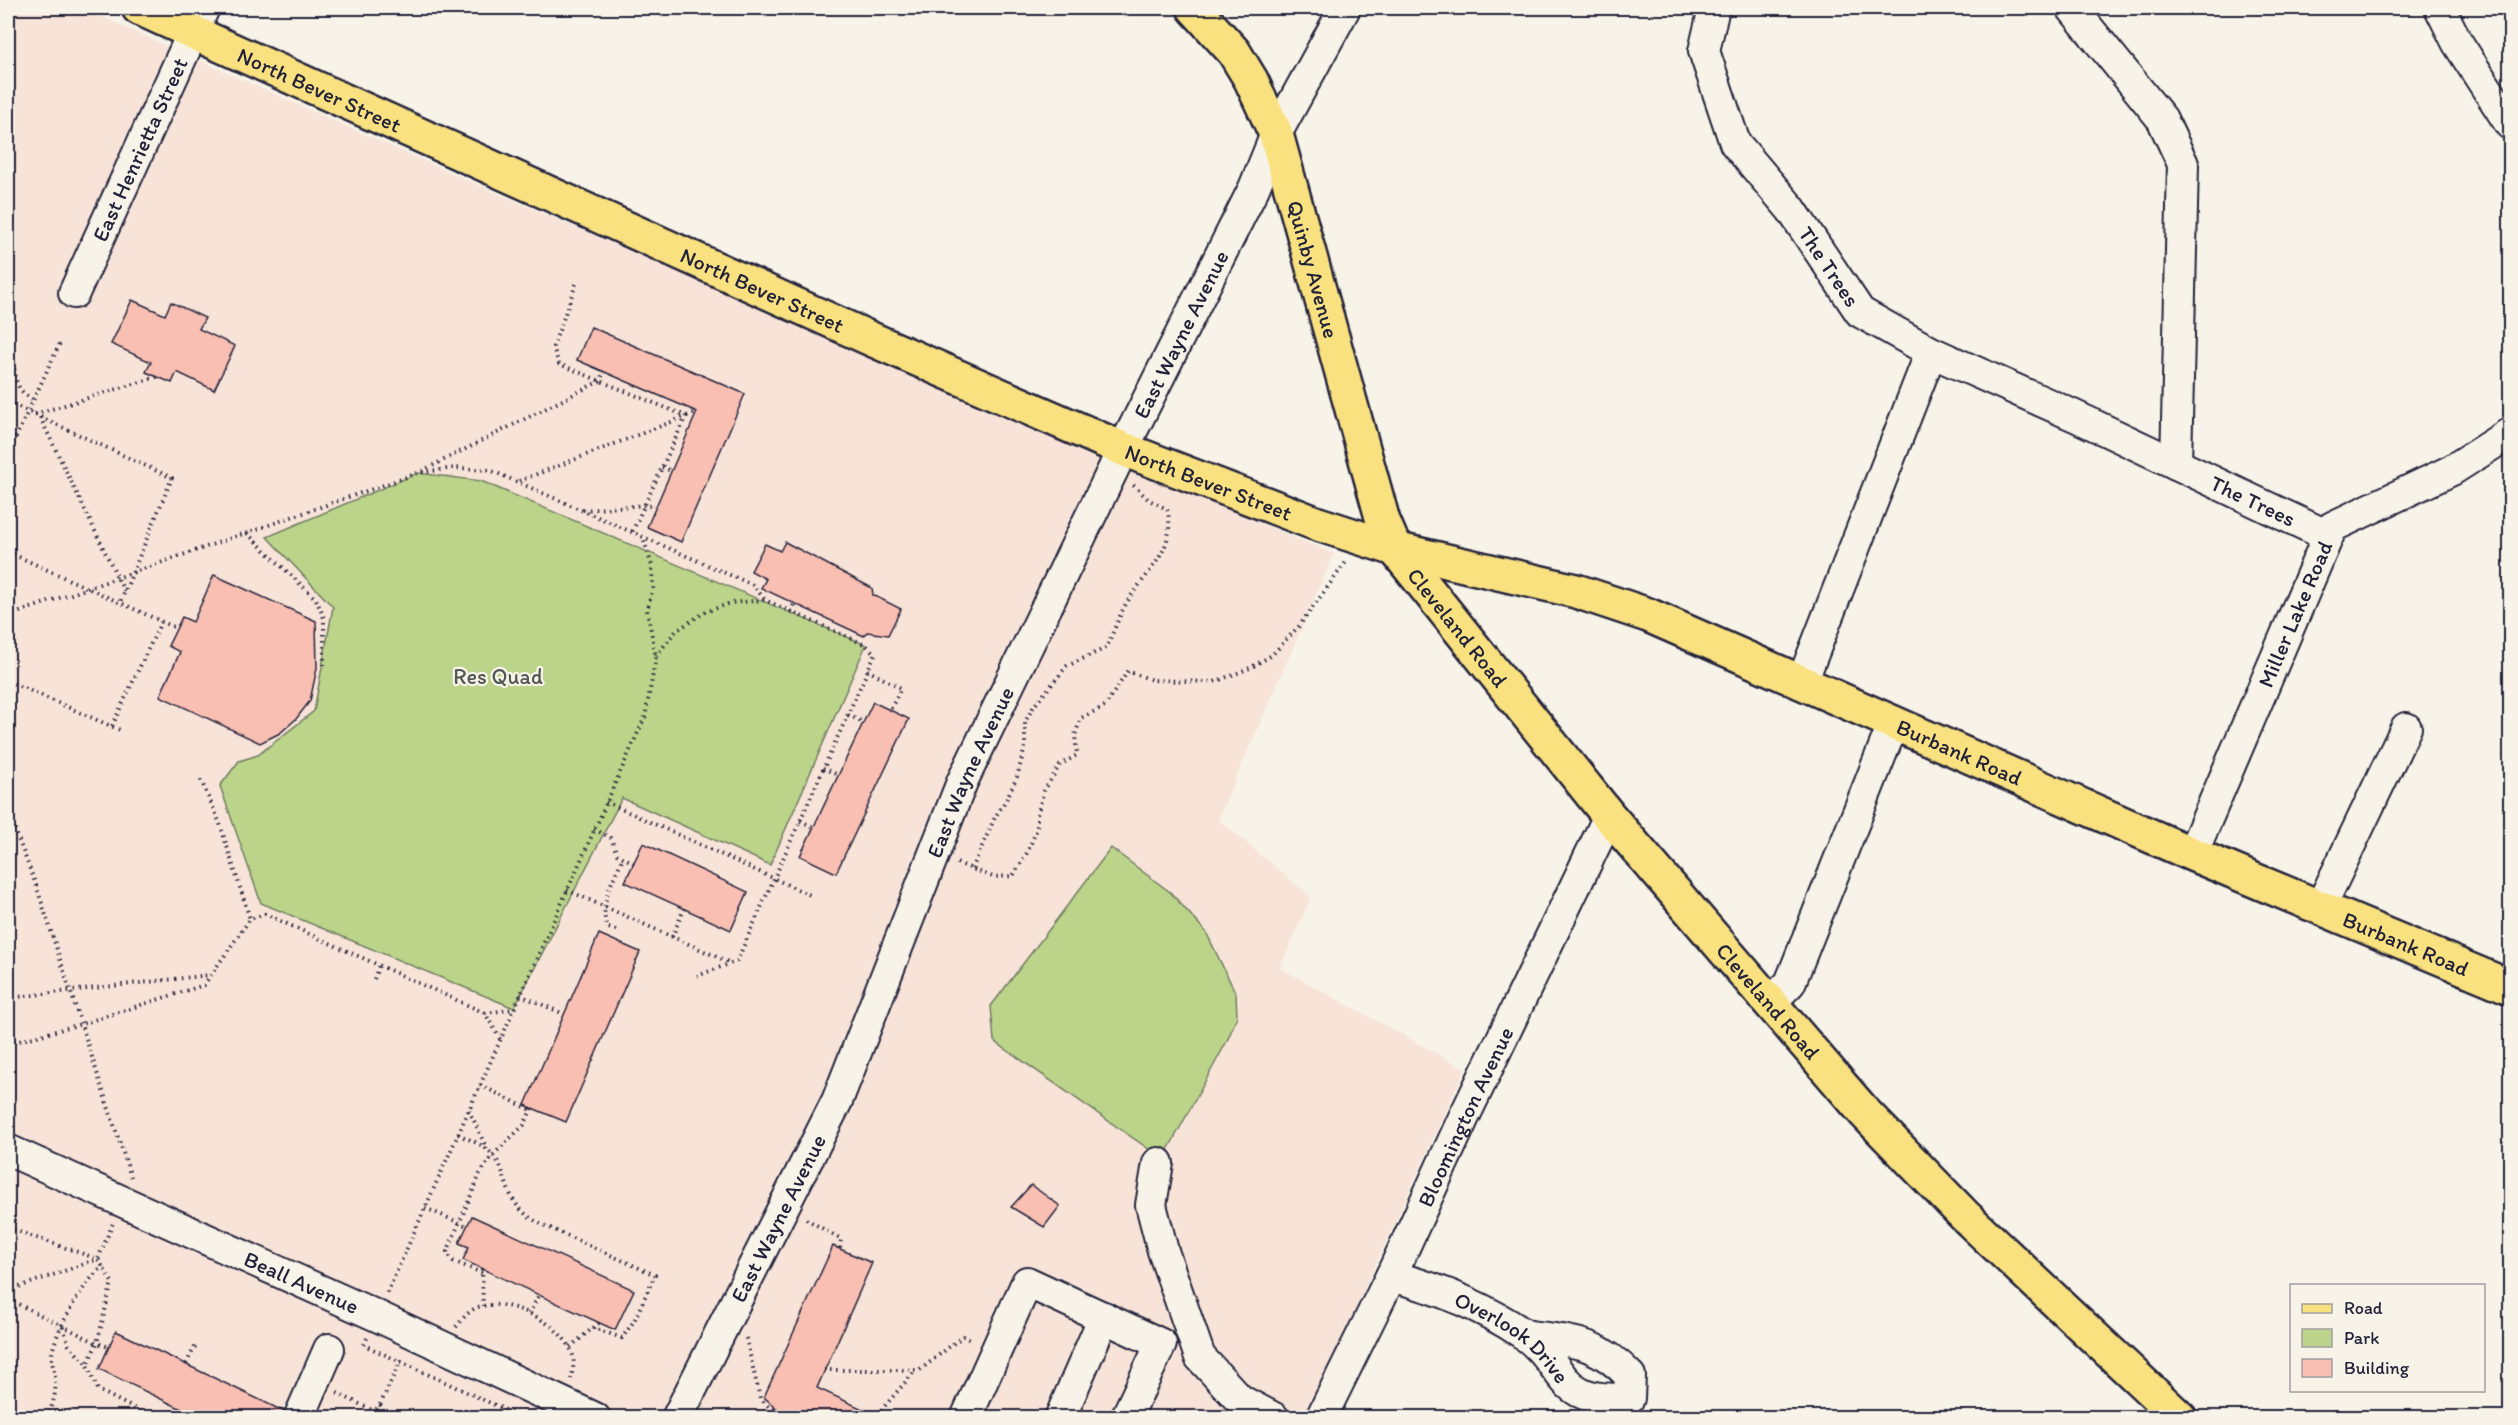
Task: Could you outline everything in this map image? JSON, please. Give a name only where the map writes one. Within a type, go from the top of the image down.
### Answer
[{"type":"main road","name":"North Bever Street","points":[[139,8],[197,20],[868,338],[1125,464],[1395,549]]},
{"type":"main road","name":"Quinby Avenue","points":[[1194,8],[1234,52],[1251,80],[1276,134],[1379,510],[1395,549]]},
{"type":"main road","name":"Burbank Road","points":[[1395,549],[1576,591],[1648,615],[2192,854],[2511,987]]},
{"type":"main road","name":"Cleveland Road","points":[[1395,549],[1609,816],[1865,1113],[1964,1215],[2180,1418]]},
{"type":"street","name":"East Wayne Avenue","points":[[677,1418],[837,1101],[962,782],[1125,464],[1254,188],[1276,134],[1345,8]]},
{"type":"street","name":"The Trees","points":[[1714,8],[1704,51],[1735,143],[1791,208],[1860,312],[1931,352],[2328,536]]},
{"type":"street","points":[[2072,8],[2162,119],[2183,164],[2176,464]]},
{"type":"street","points":[[2440,8],[2457,42],[2511,124]]},
{"type":"street","name":"East Henrietta Street","points":[[74,293],[197,20]]},
{"type":"street","points":[[1802,682],[1931,352]]},
{"type":"street","name":"Miller Lake Road","points":[[2192,854],[2332,527],[2452,470],[2511,433]]},
{"type":"street","points":[[1770,1003],[1790,983],[1894,722]]},
{"type":"street","points":[[2320,908],[2406,728]]},
{"type":"street","name":"Bloomington Avenue","points":[[1322,1418],[1609,816]]},
{"type":"street","name":"Beall Avenue","points":[[8,1150],[377,1316],[595,1418]]},
{"type":"street","points":[[1158,1163],[1151,1204],[1163,1251],[1200,1357],[1240,1400],[1274,1418]]},
{"type":"street","name":"Overlook Drive","points":[[1391,1276],[1420,1284],[1482,1309],[1524,1335],[1544,1355],[1564,1382],[1582,1393],[1603,1400],[1629,1398],[1630,1376],[1613,1358],[1585,1344],[1524,1335]]},
{"type":"street","points":[[966,1418],[1027,1282],[1161,1344],[1126,1418]]},
{"type":"street","points":[[1060,1418],[1104,1317]]},
{"type":"street","points":[[299,1418],[329,1349]]},
{"type":"path","points":[[576,284],[553,347],[559,364],[686,416]]},
{"type":"path","points":[[8,454],[61,341]]},
{"type":"path","points":[[8,352],[13,361],[16,383],[22,393],[32,399]]},
{"type":"path","points":[[8,616],[418,473],[600,381],[604,371]]},
{"type":"path","points":[[34,414],[157,377]]},
{"type":"path","points":[[8,402],[172,478],[120,603]]},
{"type":"path","points":[[518,482],[697,412]]},
{"type":"path","points":[[632,532],[686,416]]},
{"type":"path","points":[[40,417],[125,592]]},
{"type":"path","points":[[972,869],[995,817],[1017,777],[1025,747],[1025,722],[1034,706],[1067,666],[1106,648],[1125,607],[1143,579],[1155,566],[1165,548],[1170,522],[1167,509],[1149,500],[1125,464]]},
{"type":"path","points":[[662,467],[671,471]]},
{"type":"path","points":[[418,473],[455,468],[490,470],[753,585],[765,600],[866,645],[875,654],[737,961],[697,976]]},
{"type":"path","points":[[582,510],[655,507]]},
{"type":"path","points":[[246,533],[316,599],[324,618],[324,665]]},
{"type":"path","points":[[524,1418],[364,1345],[645,717],[656,657],[647,610],[653,588],[652,566],[643,537]]},
{"type":"path","points":[[8,552],[176,628]]},
{"type":"path","points":[[934,854],[993,876],[1013,876],[1027,853],[1037,829],[1037,815],[1044,791],[1060,765],[1077,755],[1075,735],[1082,718],[1105,706],[1128,671],[1152,680],[1214,682],[1250,668],[1272,656],[1299,626],[1346,562]]},
{"type":"path","points":[[656,657],[676,631],[705,612],[731,603],[765,600]]},
{"type":"path","points":[[790,612],[794,604]]},
{"type":"path","points":[[112,726],[161,622]]},
{"type":"path","points":[[867,670],[901,688],[890,710]]},
{"type":"path","points":[[8,681],[120,730]]},
{"type":"path","points":[[848,715],[863,722]]},
{"type":"path","points":[[823,768],[838,775]]},
{"type":"path","points":[[201,780],[219,820],[250,919]]},
{"type":"path","points":[[606,802],[810,896]]},
{"type":"path","points":[[8,812],[36,885],[131,1177],[98,1258],[8,1291]]},
{"type":"path","points":[[800,821],[813,827]]},
{"type":"path","points":[[594,830],[611,838],[616,854],[634,863]]},
{"type":"path","points":[[616,930],[608,928],[603,906],[623,857]]},
{"type":"path","points":[[567,890],[731,964]]},
{"type":"path","points":[[672,937],[684,909]]},
{"type":"path","points":[[8,1044],[81,1024],[204,985],[250,919],[265,914],[485,1012],[514,1008]]},
{"type":"path","points":[[374,979],[379,965]]},
{"type":"path","points":[[8,998],[211,975]]},
{"type":"path","points":[[520,995],[564,1014]]},
{"type":"path","points":[[485,1012],[501,1040]]},
{"type":"path","points":[[480,1085],[532,1109],[524,1125],[492,1156],[480,1174],[447,1252],[453,1261],[482,1271],[483,1306]]},
{"type":"path","points":[[469,1110],[510,1199],[524,1215],[655,1275],[634,1321],[622,1338],[593,1328]]},
{"type":"path","points":[[458,1134],[487,1150]]},
{"type":"path","points":[[425,1208],[467,1226]]},
{"type":"path","points":[[783,1210],[841,1239],[840,1249]]},
{"type":"path","points":[[8,1228],[98,1258],[103,1266],[112,1282],[97,1343],[87,1365]]},
{"type":"path","points":[[47,1418],[55,1401],[56,1380],[52,1355],[62,1326],[87,1280],[103,1266]]},
{"type":"path","points":[[529,1314],[539,1295]]},
{"type":"path","points":[[8,1299],[109,1347]]},
{"type":"path","points":[[456,1328],[465,1316],[483,1306],[512,1306],[544,1320],[570,1347],[574,1364],[571,1380]]},
{"type":"path","points":[[570,1347],[599,1323]]},
{"type":"path","points":[[62,1326],[69,1345],[87,1365],[98,1390],[153,1418]]},
{"type":"path","points":[[724,1326],[746,1337],[760,1398],[775,1410],[780,1418]]},
{"type":"path","points":[[824,1370],[920,1370],[963,1336],[994,1354]]},
{"type":"path","points":[[186,1365],[197,1343]]},
{"type":"path","points":[[368,1418],[380,1405],[401,1360]]},
{"type":"path","points":[[877,1415],[916,1370]]},
{"type":"path","points":[[314,1383],[374,1411]]},
{"type":"path","points":[[380,1405],[388,1418]]},
{"type":"path","points":[[8,1407],[31,1418]]},
{"type":"path","points":[[765,1418],[775,1410]]},
{"type":"shaded area","points":[[8,8],[82,8],[1042,432],[1334,554],[1218,819],[1311,897],[1280,968],[1465,1069],[1306,1417],[8,1417]]},
{"type":"green space","name":"Res Quad","points":[[418,473],[481,481],[866,645],[770,865],[622,798],[514,1008],[261,903],[220,786],[239,761],[258,755],[314,711],[333,607],[267,537]]},
{"type":"green space","points":[[1111,848],[1170,892],[1206,932],[1236,994],[1237,1017],[1227,1041],[1163,1159],[994,1041],[991,1006]]},
{"type":"building","points":[[132,300],[165,315],[171,302],[205,318],[199,329],[235,346],[214,390],[177,372],[172,383],[146,372],[151,362],[111,344]]},
{"type":"building","points":[[591,327],[745,394],[681,542],[647,527],[697,412],[577,360]]},
{"type":"building","points":[[785,542],[872,588],[873,595],[901,609],[888,635],[867,632],[864,636],[761,588],[766,579],[751,571],[765,544],[780,551]]},
{"type":"building","points":[[214,575],[316,621],[317,668],[310,701],[296,719],[280,733],[260,743],[160,696],[180,652],[168,646],[182,617],[193,622]]},
{"type":"building","points":[[873,702],[909,719],[836,873],[800,856]]},
{"type":"building","points":[[643,843],[748,892],[731,930],[625,882]]},
{"type":"building","points":[[599,934],[640,952],[566,1122],[525,1105]]},
{"type":"building","points":[[1031,1185],[1060,1206],[1044,1227],[1011,1207]]},
{"type":"building","points":[[472,1216],[634,1290],[615,1330],[463,1260],[469,1247],[459,1243]]},
{"type":"building","points":[[833,1246],[872,1263],[817,1388],[882,1418],[787,1418],[764,1397]]},
{"type":"building","points":[[116,1331],[283,1411],[282,1418],[200,1418],[99,1369]]}]
